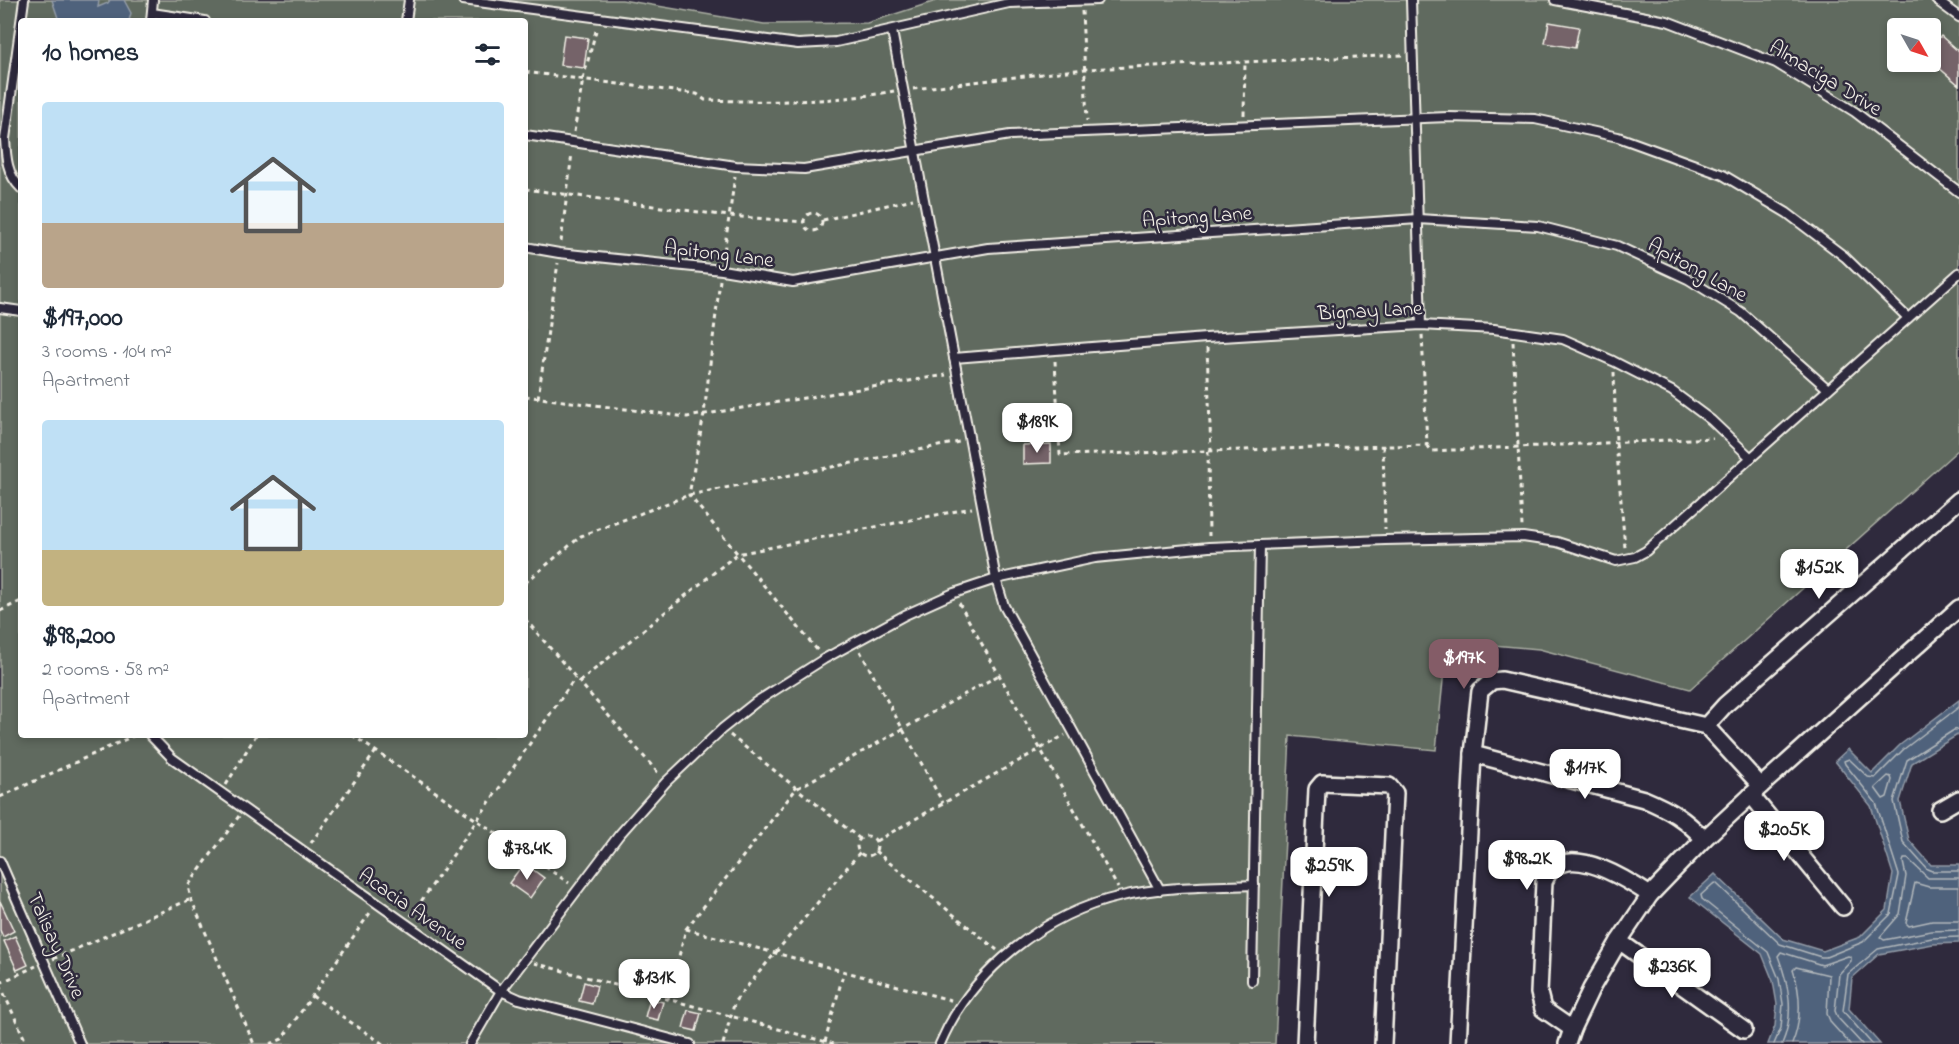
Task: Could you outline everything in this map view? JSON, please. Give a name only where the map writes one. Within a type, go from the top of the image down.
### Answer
[{"type":"street","points":[[1706,726],[1725,705],[1959,500]]},
{"type":"street","points":[[1566,1044],[1591,989],[1619,941],[1650,895],[1756,790],[1959,608]]},
{"type":"street","points":[[1458,1044],[1473,754],[1480,691],[1492,681],[1502,680],[1706,726],[1843,907]]},
{"type":"street","points":[[1473,754],[1644,799],[1664,807],[1687,821],[1704,839]]},
{"type":"street","points":[[1305,1044],[1317,789],[1322,783],[1389,786],[1395,793],[1383,1044]]},
{"type":"street","points":[[1940,810],[1959,799]]},
{"type":"street","points":[[1572,1029],[1543,1009],[1539,993],[1544,882],[1550,870],[1562,862],[1574,861],[1615,873],[1650,895]]},
{"type":"street","points":[[1619,941],[1744,1030]]},
{"type":"lane","points":[[22,18],[24,0]]},
{"type":"lane","points":[[151,17],[153,0]]},
{"type":"lane","points":[[463,0],[798,44],[836,42],[1009,3],[1098,0]]},
{"type":"lane","points":[[1411,0],[1421,325]]},
{"type":"lane","name":"Almaciga Drive","points":[[1555,0],[1667,21],[1776,63],[1855,112],[1959,192]]},
{"type":"lane","points":[[1936,0],[1959,17]]},
{"type":"lane","points":[[407,18],[410,1]]},
{"type":"lane","points":[[892,31],[996,579],[1004,606],[1160,890]]},
{"type":"lane","points":[[18,44],[5,140],[6,160],[10,172],[18,184]]},
{"type":"lane","points":[[528,135],[736,166],[804,169],[1010,135],[1448,117],[1535,119],[1618,137],[1723,175],[1787,213],[1845,257],[1908,318]]},
{"type":"lane","name":"Apitong Lane","points":[[528,248],[559,253],[722,270],[793,282],[988,248],[1418,219],[1538,226],[1617,246],[1688,279],[1741,312],[1828,389]]},
{"type":"lane","points":[[470,1044],[501,991],[577,889],[619,835],[666,782],[722,729],[756,702],[824,659],[905,615],[954,593],[996,579],[1095,558],[1209,547],[1522,537],[1557,542],[1616,561],[1626,560],[1646,551],[1959,273]]},
{"type":"lane","points":[[0,308],[18,311]]},
{"type":"lane","name":"Bignay Lane","points":[[954,358],[1206,338],[1421,325],[1513,331],[1563,339],[1672,391],[1712,420],[1751,458]]},
{"type":"lane","points":[[1252,981],[1260,545]]},
{"type":"lane","name":"Acacia Avenue","points":[[153,738],[172,758],[221,794],[501,991],[519,999],[690,1044]]},
{"type":"lane","name":"Talisay Drive","points":[[0,861],[80,1044]]},
{"type":"lane","points":[[940,1044],[975,987],[1005,957],[1041,929],[1065,915],[1122,896],[1160,890],[1254,885]]},
{"type":"path","points":[[1082,0],[1087,132]]},
{"type":"path","points":[[538,398],[573,141],[583,79],[599,19]]},
{"type":"path","points":[[528,72],[697,94],[705,100],[789,102],[874,95],[1085,69],[1413,55]]},
{"type":"path","points":[[1243,126],[1245,61]]},
{"type":"path","points":[[736,166],[704,414],[689,495],[824,659]]},
{"type":"path","points":[[528,189],[729,216],[804,222]]},
{"type":"path","points":[[823,220],[923,196]]},
{"type":"path","points":[[811,213],[820,215],[823,220],[822,226],[814,231],[808,230],[804,222],[806,216],[811,213]]},
{"type":"path","points":[[1421,325],[1427,445],[1432,451],[1730,438]]},
{"type":"path","points":[[1513,331],[1522,537]]},
{"type":"path","points":[[1206,338],[1209,547]]},
{"type":"path","points":[[1055,350],[1060,455],[1427,445]]},
{"type":"path","points":[[1613,361],[1616,442],[1626,560]]},
{"type":"path","points":[[528,396],[687,417],[957,374]]},
{"type":"path","points":[[528,580],[581,536],[689,495],[970,440]]},
{"type":"path","points":[[1383,446],[1385,540]]},
{"type":"path","points":[[579,682],[737,554],[982,506]]},
{"type":"path","points":[[954,593],[1122,896]]},
{"type":"path","points":[[0,611],[18,602]]},
{"type":"path","points":[[528,623],[666,782]]},
{"type":"path","points":[[855,641],[943,804]]},
{"type":"path","points":[[668,999],[686,929],[796,789],[999,675]]},
{"type":"path","points":[[406,924],[575,678]]},
{"type":"path","points":[[722,729],[860,839]]},
{"type":"path","points":[[876,841],[1071,731]]},
{"type":"path","points":[[0,797],[128,738]]},
{"type":"path","points":[[221,794],[254,738]]},
{"type":"path","points":[[356,738],[577,889]]},
{"type":"path","points":[[304,853],[376,751]]},
{"type":"path","points":[[244,810],[188,886],[191,899],[254,1044]]},
{"type":"path","points":[[868,835],[876,841],[878,846],[876,851],[868,856],[860,852],[857,844],[862,837],[868,835]]},
{"type":"path","points":[[876,851],[1005,957]]},
{"type":"path","points":[[723,1044],[735,1001],[860,852]]},
{"type":"path","points":[[27,1044],[0,984],[45,962],[191,899]]},
{"type":"path","points":[[270,1044],[282,1039],[377,904]]},
{"type":"path","points":[[686,929],[964,1003]]},
{"type":"path","points":[[524,960],[834,1044]]},
{"type":"path","points":[[825,1042],[844,971]]},
{"type":"path","points":[[312,996],[383,1044]]},
{"type":"green space","points":[[0,0],[622,0],[764,24],[867,23],[939,0],[1959,0],[1959,449],[1690,689],[1539,649],[1447,641],[1436,750],[1290,736],[1275,1044],[0,1044]]},
{"type":"water","points":[[52,0],[99,0],[98,7],[110,0],[124,0],[131,13],[130,18],[58,18]]},
{"type":"water","points":[[1959,700],[1959,734],[1912,763],[1900,801],[1909,840],[1931,865],[1959,865],[1959,943],[1933,944],[1879,954],[1852,978],[1849,1009],[1880,1044],[1768,1044],[1775,1026],[1777,1004],[1773,981],[1762,954],[1690,897],[1715,874],[1783,939],[1823,951],[1860,937],[1887,910],[1893,874],[1871,806],[1835,761],[1848,749],[1872,773],[1900,745]]},
{"type":"building","points":[[1549,22],[1579,27],[1575,48],[1545,43]]},
{"type":"building","points":[[564,35],[588,38],[584,68],[560,65]]},
{"type":"building","points":[[1941,36],[1959,52],[1959,85],[1941,69]]},
{"type":"building","points":[[1051,444],[1051,463],[1023,464],[1023,445]]},
{"type":"building","points":[[524,863],[544,878],[530,898],[509,883]]},
{"type":"building","points":[[0,901],[14,931],[3,937],[0,930]]},
{"type":"building","points":[[15,936],[28,965],[17,970],[4,941]]},
{"type":"building","points":[[584,982],[597,986],[592,1004],[579,1001]]},
{"type":"building","points":[[650,999],[663,1002],[658,1020],[645,1017]]},
{"type":"building","points":[[688,1010],[701,1013],[696,1031],[683,1028]]}]
